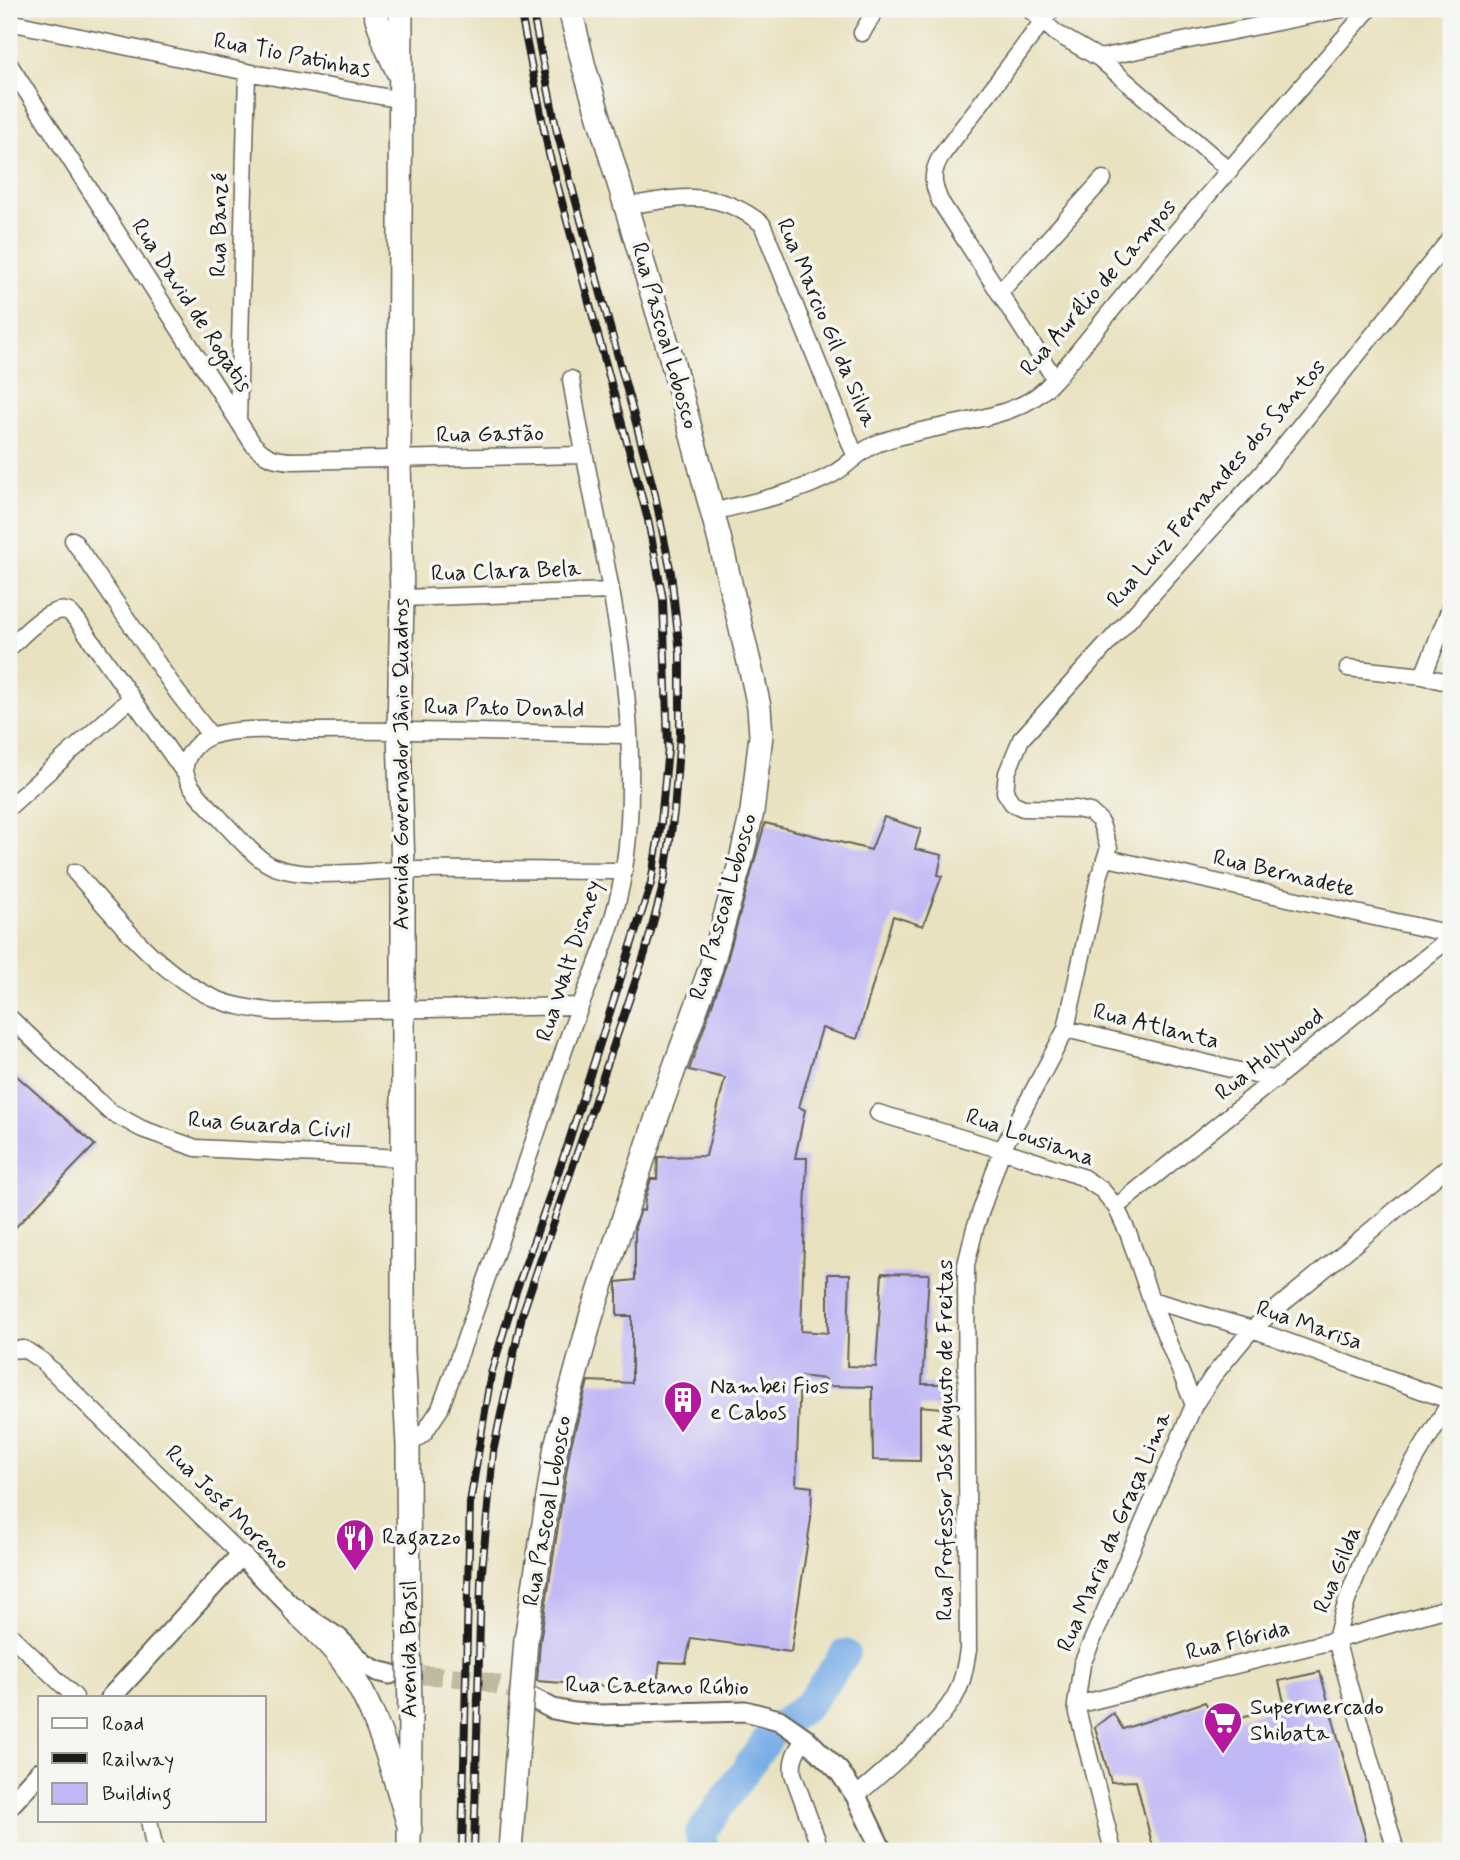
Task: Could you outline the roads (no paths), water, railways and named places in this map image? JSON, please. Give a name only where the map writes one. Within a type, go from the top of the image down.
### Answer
[{"type":"main road","name":"Avenida Governador Jânio Quadros","points":[[374,9],[402,90]]},
{"type":"main road","name":"Avenida Governador Jânio Quadros","points":[[401,9],[399,460],[402,598],[399,730],[403,870],[403,1351],[408,1446]]},
{"type":"main road","name":"Rua Pascoal Lobosco","points":[[510,1851],[526,1640],[556,1446],[591,1317],[710,967],[740,864],[752,812],[761,735],[759,707],[746,644],[712,512],[670,353],[584,67],[570,9]]},
{"type":"main road","name":"Avenida Brasil","points":[[408,1446],[409,1840]]},
{"type":"main road","points":[[294,1609],[345,1663],[356,1683],[382,1741],[409,1840]]},
{"type":"street","points":[[862,33],[876,9]]},
{"type":"street","points":[[1029,9],[1048,15],[1056,33],[1100,58],[1230,171]]},
{"type":"street","points":[[1100,58],[1342,9]]},
{"type":"street","name":"Rua Aurélio de Campos","points":[[712,512],[803,487],[833,474],[848,464],[855,455],[876,444],[914,431],[967,421],[1013,408],[1035,397],[1055,379],[1369,9]]},
{"type":"street","points":[[1048,15],[941,156],[932,181],[940,201],[1055,379]]},
{"type":"street","name":"Rua Tio Patinhas","points":[[9,22],[247,72],[402,90]]},
{"type":"street","name":"Rua David de Rogatis","points":[[9,64],[253,444],[274,460],[399,460]]},
{"type":"street","name":"Rua Banzé","points":[[238,421],[247,72]]},
{"type":"street","points":[[1000,292],[1102,179]]},
{"type":"street","name":"Rua Marcio Gil da Silva","points":[[627,206],[676,197],[705,199],[726,202],[745,211],[762,225],[855,455]]},
{"type":"street","name":"Rua Luiz Fernandes dos Santos","points":[[1107,858],[1109,848],[1105,834],[1100,821],[1090,812],[1076,809],[1023,808],[1012,803],[1005,792],[1007,773],[1021,739],[1262,473],[1451,238]]},
{"type":"street","name":"Rua Walt Disney","points":[[408,1446],[424,1433],[440,1409],[614,915],[623,871],[630,786],[628,706],[611,591],[583,455],[571,379]]},
{"type":"street","name":"Rua Gastão","points":[[399,460],[583,455]]},
{"type":"street","points":[[73,540],[177,692],[211,736],[195,746],[186,759],[184,772]]},
{"type":"street","name":"Rua Clara Bela","points":[[402,598],[611,591]]},
{"type":"street","points":[[1423,676],[1451,606]]},
{"type":"street","points":[[9,648],[43,617],[59,610],[69,612],[184,772],[196,793],[265,862],[282,869],[299,873],[403,870],[623,871]]},
{"type":"street","points":[[1348,668],[1423,676],[1451,683]]},
{"type":"street","points":[[9,807],[131,698]]},
{"type":"street","name":"Rua Pato Donald","points":[[211,736],[239,732],[399,730],[629,735]]},
{"type":"street","name":"Rua Bernadete","points":[[1107,858],[1451,935]]},
{"type":"street","name":"Rua Professor José Augusto de Freitas","points":[[856,1796],[936,1721],[954,1697],[964,1676],[968,1650],[966,1265],[975,1228],[1002,1150],[1066,1029],[1099,877],[1107,858]]},
{"type":"street","points":[[75,872],[155,960],[194,987],[238,1007],[275,1012],[580,1006]]},
{"type":"street","name":"Rua Hollywood","points":[[1116,1207],[1276,1080],[1451,935]]},
{"type":"street","name":"Rua Guarda Civil","points":[[9,1017],[109,1111],[142,1129],[176,1142],[196,1148],[403,1158]]},
{"type":"street","name":"Rua Atlanta","points":[[1066,1029],[1276,1080]]},
{"type":"street","name":"Rua Lousiana","points":[[878,1113],[1082,1177],[1102,1189],[1116,1207],[1129,1235],[1151,1300],[1194,1405]]},
{"type":"street","name":"Rua Maria da Graça Lima","points":[[1113,1851],[1076,1705],[1082,1664],[1194,1405],[1213,1376],[1252,1329],[1451,1164]]},
{"type":"street","name":"Rua Marisa","points":[[1151,1300],[1252,1329],[1451,1401]]},
{"type":"street","name":"Rua José Moreno","points":[[9,1350],[24,1349],[41,1360],[294,1609],[338,1637],[364,1664],[390,1674]]},
{"type":"street","name":"Rua Gilda","points":[[1396,1851],[1336,1640],[1344,1607],[1364,1560],[1414,1461],[1451,1401]]},
{"type":"street","points":[[112,1696],[241,1555]]},
{"type":"street","name":"Rua Flórida","points":[[1076,1705],[1336,1640],[1451,1607]]},
{"type":"street","points":[[9,1633],[74,1696]]},
{"type":"street","name":"Rua Caetano Rúbio","points":[[532,1698],[554,1709],[574,1713],[601,1715],[745,1711],[779,1720],[802,1736],[839,1771],[856,1796],[882,1851]]},
{"type":"street","points":[[802,1736],[794,1753],[793,1774],[821,1851]]},
{"type":"street","points":[[9,1806],[38,1774]]},
{"type":"street","points":[[149,1822],[155,1851]]},
{"type":"waterway","points":[[704,1851],[700,1834],[774,1730],[808,1705],[845,1654]]},
{"type":"tunnel","points":[[394,1674],[448,1676],[481,1681],[532,1698]]},
{"type":"railway","points":[[462,1851],[470,1503],[491,1374],[651,883],[661,822],[668,748],[663,599],[648,520],[549,154],[520,9]]},
{"type":"railway","points":[[474,1851],[481,1582],[493,1452],[522,1315],[645,953],[664,882],[674,812],[680,735],[680,653],[671,573],[655,495],[557,132],[532,9]]},
{"type":"place","name":"Nambei Fios e Cabos","points":[[683,1434]]},
{"type":"place","name":"Ragazzo","points":[[355,1572]]},
{"type":"place","name":"Supermercado Shibata","points":[[1223,1755]]}]
